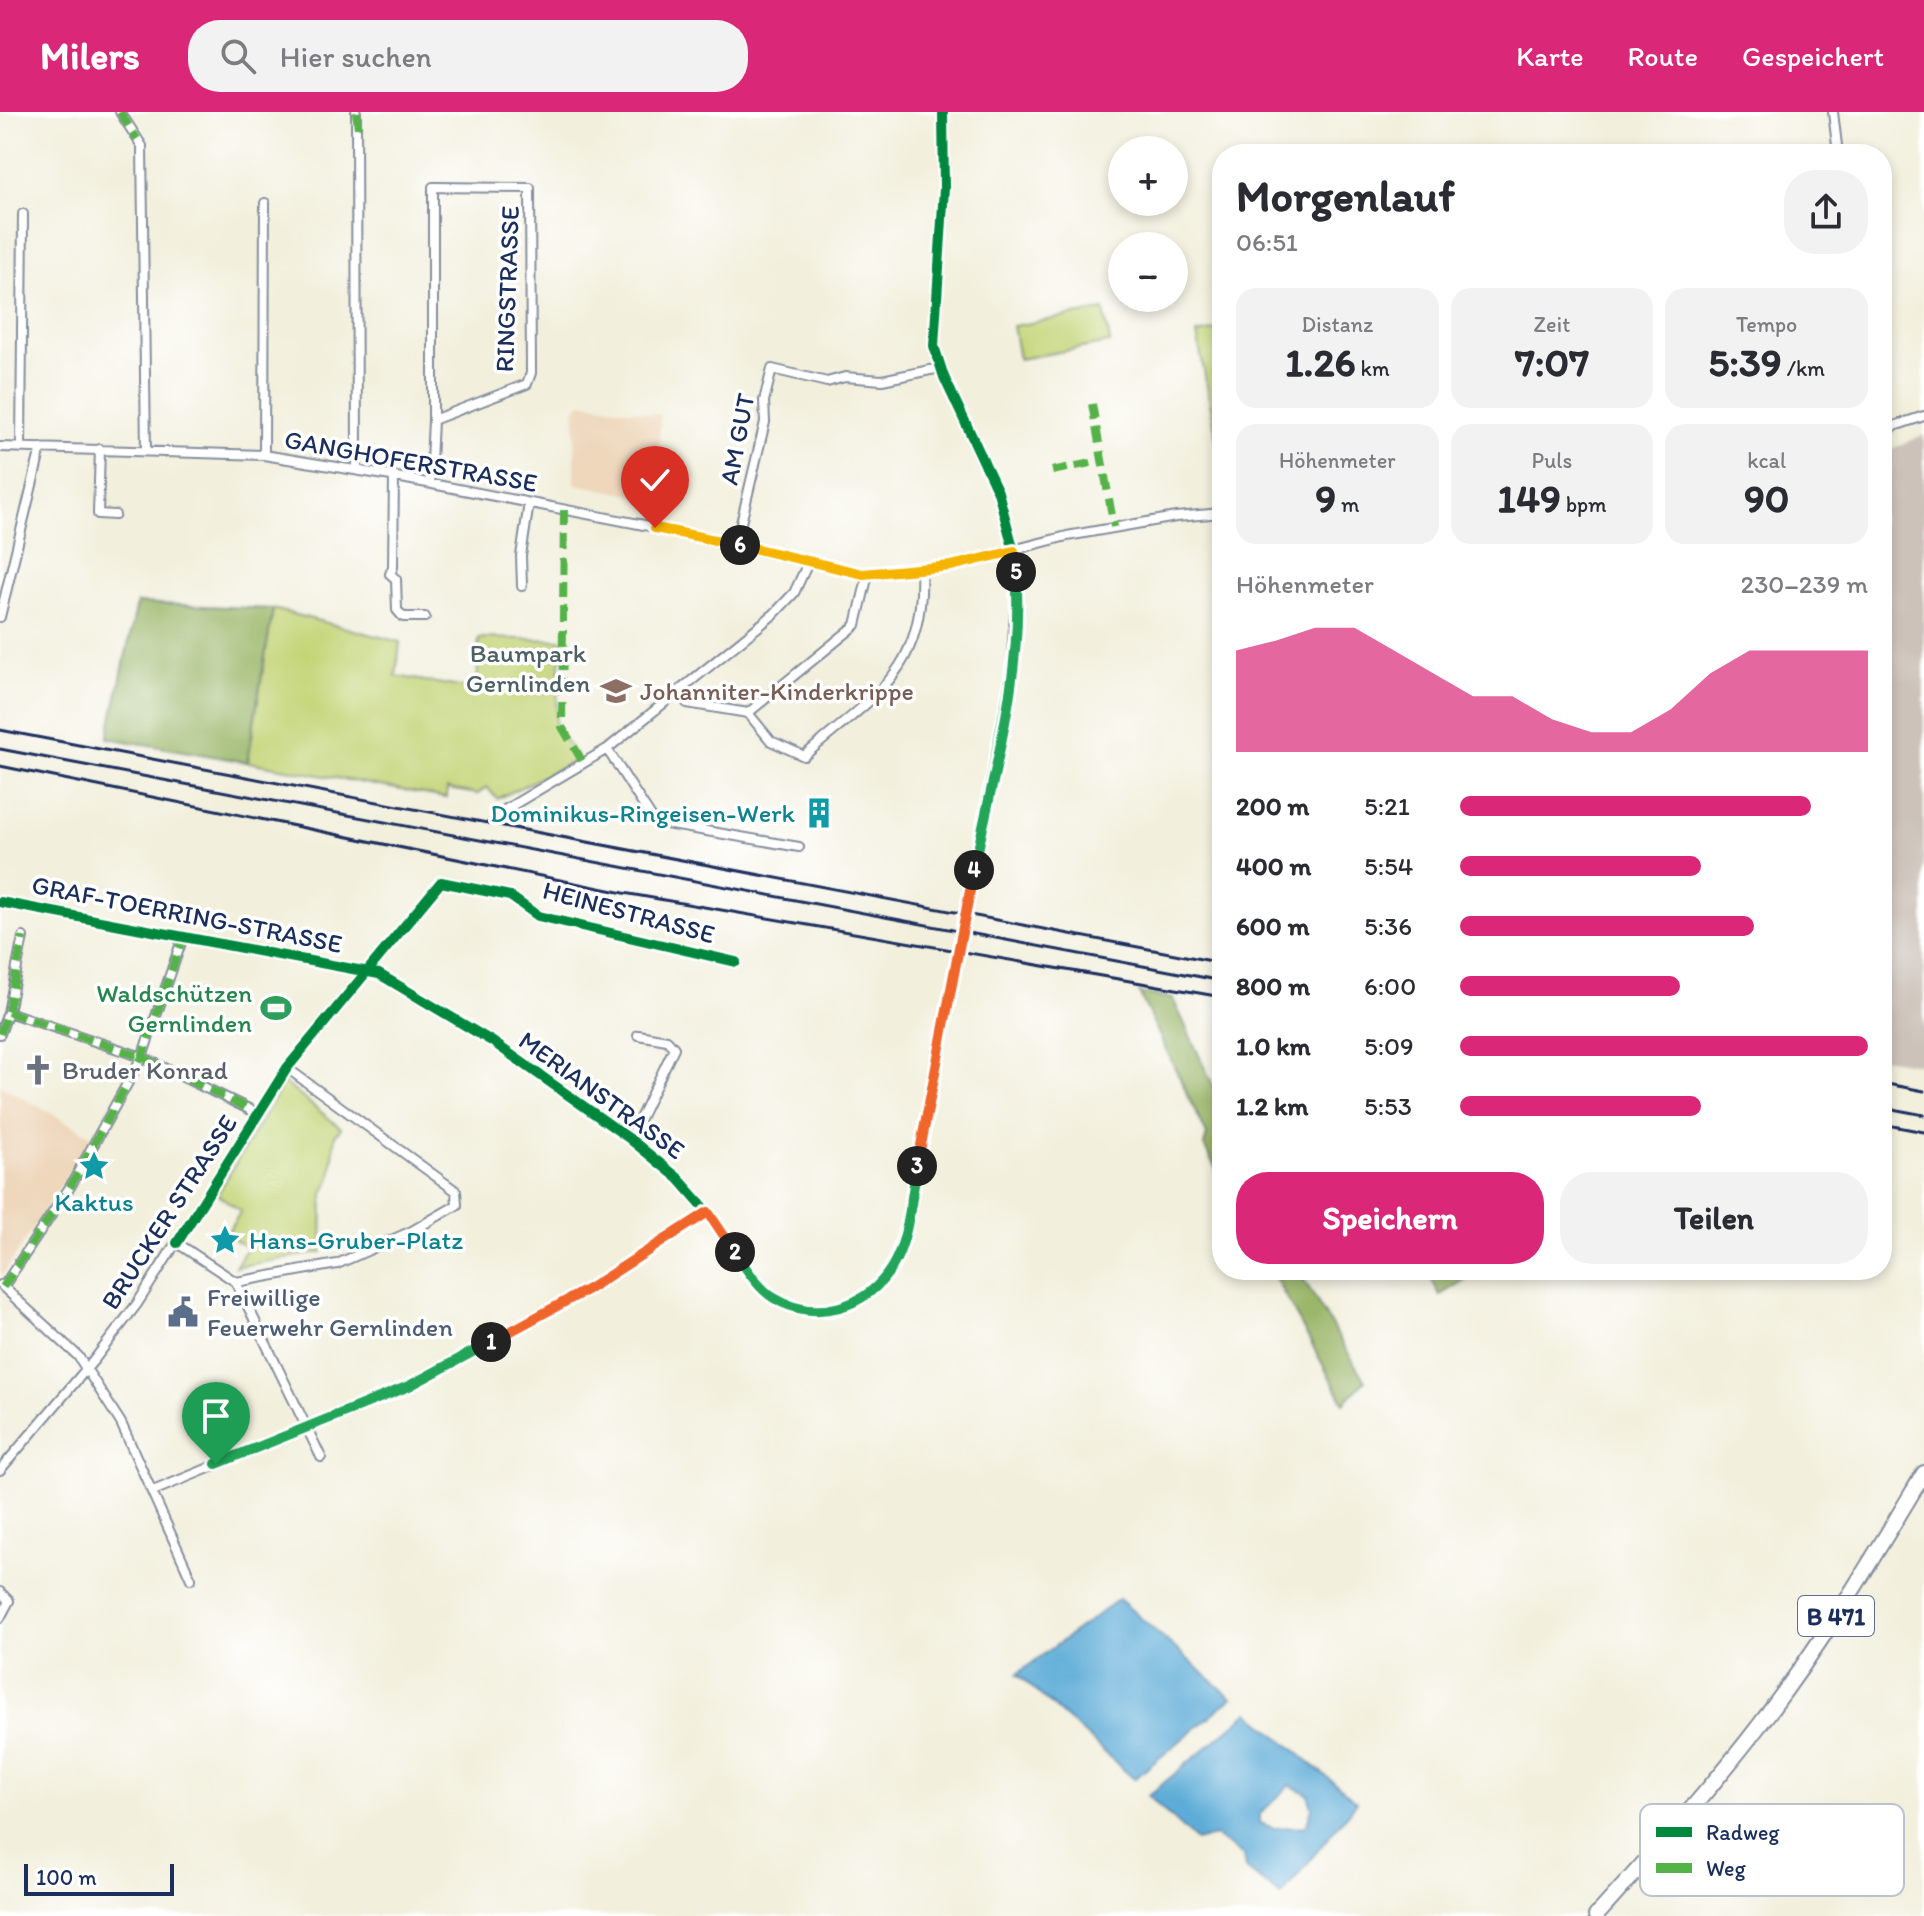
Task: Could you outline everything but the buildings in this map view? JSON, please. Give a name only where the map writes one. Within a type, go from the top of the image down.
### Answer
[{"type":"highway","name":"B 471","points":[[1697,1804],[1787,1688],[1860,1581],[1924,1473]]},
{"type":"highway","name":"B 471","points":[[1596,1916],[1640,1867]]},
{"type":"street","points":[[120,112],[142,146],[146,451]]},
{"type":"street","points":[[356,112],[357,470]]},
{"type":"street","name":"MERIANSTRASSE","points":[[365,971],[379,974],[493,1042],[630,1139],[678,1178],[708,1212],[746,1270],[773,1297],[804,1310],[831,1311],[853,1303],[878,1285],[893,1266],[906,1226],[1010,681],[1017,628],[1014,551],[998,492],[940,368],[934,336],[944,188],[943,112]]},
{"type":"street","points":[[1833,112],[1837,144]]},
{"type":"street","name":"RINGSTRASSE","points":[[430,483],[433,187],[530,188],[531,373],[527,384],[433,420]]},
{"type":"street","points":[[264,455],[265,203]]},
{"type":"street","points":[[21,448],[23,214]]},
{"type":"street","name":"AM GUT","points":[[736,544],[765,422],[764,401],[772,369],[827,382],[845,377],[882,380],[940,368]]},
{"type":"street","points":[[1892,427],[1924,416]]},
{"type":"street","name":"GANGHOFERSTRASSE","points":[[0,447],[264,455],[430,483],[736,544],[808,563],[868,574],[921,570],[1114,527],[1212,514]]},
{"type":"street","points":[[0,617],[41,448]]},
{"type":"street","points":[[100,449],[98,514],[115,515]]},
{"type":"street","points":[[394,476],[390,574],[396,579],[397,610],[403,617],[425,617]]},
{"type":"street","points":[[522,586],[521,556],[529,503]]},
{"type":"street","points":[[503,811],[607,749],[785,605],[808,563]]},
{"type":"street","points":[[678,691],[687,703],[748,713],[771,741],[804,756],[889,682],[905,662],[919,625],[921,570]]},
{"type":"street","points":[[748,713],[856,625],[868,574]]},
{"type":"street","points":[[607,749],[653,820],[799,847]]},
{"type":"street","name":"HEINESTRASSE","points":[[365,971],[441,882],[510,896],[538,916],[736,962]]},
{"type":"street","name":"GRAF-TOERRING-STRASSE","points":[[0,902],[365,971]]},
{"type":"street","points":[[0,1034],[8,1012],[23,937]]},
{"type":"street","points":[[183,937],[142,1057],[70,1187],[2,1285],[78,1356],[121,1423],[191,1579]]},
{"type":"street","name":"BRUCKER STRASSE","points":[[0,1470],[137,1304],[287,1068],[365,971]]},
{"type":"street","points":[[8,1012],[142,1057],[257,1113]]},
{"type":"street","points":[[630,1139],[674,1048],[667,1040],[638,1035]]},
{"type":"street","points":[[236,1282],[337,1264],[412,1231],[457,1205],[456,1191],[287,1068]]},
{"type":"street","points":[[153,1491],[415,1383],[590,1288],[708,1212]]},
{"type":"street","points":[[177,1243],[236,1282],[321,1457]]},
{"type":"street","points":[[0,1592],[9,1601],[0,1618]]},
{"type":"shaded area","points":[[581,402],[660,415],[658,500],[575,484],[575,411]]},
{"type":"shaded area","points":[[1924,435],[1924,1065],[1892,1060],[1892,449]]},
{"type":"shaded area","points":[[0,1085],[92,1136],[3,1275],[0,1272]]},
{"type":"green space","points":[[1104,310],[1110,343],[1019,359],[1013,326]]},
{"type":"green space","points":[[1212,331],[1212,413],[1197,334]]},
{"type":"green space","points":[[137,603],[273,609],[247,762],[108,738]]},
{"type":"green space","name":"Baumpark Gernlinden","points":[[273,609],[400,642],[396,676],[477,690],[479,638],[562,640],[555,727],[577,756],[576,760],[497,799],[487,787],[478,794],[447,789],[446,798],[248,762]]},
{"type":"green space","points":[[1139,993],[1173,999],[1212,1083],[1212,1161],[1204,1146],[1207,1135]]},
{"type":"green space","points":[[284,1083],[341,1128],[335,1135],[331,1178],[323,1193],[322,1252],[235,1267],[247,1248],[226,1234],[241,1211],[217,1194]]},
{"type":"green space","points":[[1276,1280],[1304,1280],[1365,1381],[1344,1403]]},
{"type":"green space","points":[[1432,1280],[1465,1280],[1440,1295]]},
{"type":"water","points":[[1119,1599],[1232,1698],[1134,1779],[1017,1674]]},
{"type":"water","points":[[1249,1712],[1357,1802],[1281,1896],[1245,1868],[1243,1856],[1215,1836],[1196,1841],[1148,1796]],"holes":[[[1290,1785],[1308,1794],[1312,1808],[1306,1826],[1274,1828],[1260,1823],[1260,1814]]]},
{"type":"railway","points":[[0,730],[1212,961]]},
{"type":"railway","points":[[0,749],[1212,979]]},
{"type":"railway","points":[[0,766],[624,893],[1212,995]]},
{"type":"railway","points":[[1892,1085],[1924,1091]]},
{"type":"railway","points":[[1892,1109],[1924,1115]]},
{"type":"railway","points":[[1892,1126],[1924,1132]]},
{"type":"marked path","points":[[120,112],[137,139]]},
{"type":"marked path","points":[[356,112],[358,128]]},
{"type":"marked path","points":[[1092,404],[1114,527]]},
{"type":"marked path","points":[[1052,471],[1100,461]]},
{"type":"marked path","points":[[564,510],[562,727],[584,764]]},
{"type":"marked path","points":[[0,1034],[8,1012],[23,937]]},
{"type":"marked path","points":[[3,1287],[70,1187],[142,1057],[183,937]]},
{"type":"marked path","points":[[8,1012],[142,1057],[257,1113]]},
{"type":"cycle path","points":[[0,902],[379,974],[493,1042],[630,1139],[678,1178],[708,1212],[746,1270],[773,1297],[804,1310],[831,1311],[853,1303],[878,1285],[893,1266],[906,1226],[1010,681],[1017,628],[1014,551],[998,492],[944,377],[934,346],[944,188],[943,112]]},
{"type":"cycle path","points":[[177,1243],[287,1068],[441,882],[510,896],[538,916],[736,962]]},
{"type":"place","name":"Johanniter-Kinderkrippe","points":[[616,691]]},
{"type":"place","name":"Dominikus-Ringeisen-Werk","points":[[819,813]]},
{"type":"place","name":"Waldschützen Gernlinden","points":[[276,1008]]},
{"type":"place","name":"Bruder Konrad","points":[[38,1070]]},
{"type":"place","name":"Kaktus","points":[[94,1166]]},
{"type":"place","name":"Hans-Gruber-Platz","points":[[225,1240]]},
{"type":"place","name":"Freiwillige Feuerwehr Gernlinden","points":[[183,1312]]},
{"type":"route","points":[[216,1464],[409,1386],[590,1288],[708,1212],[746,1270],[773,1297],[804,1310],[831,1311],[853,1303],[878,1285],[893,1266],[906,1226],[1010,681],[1017,628],[1014,551],[951,566],[863,574],[655,528]]}]
